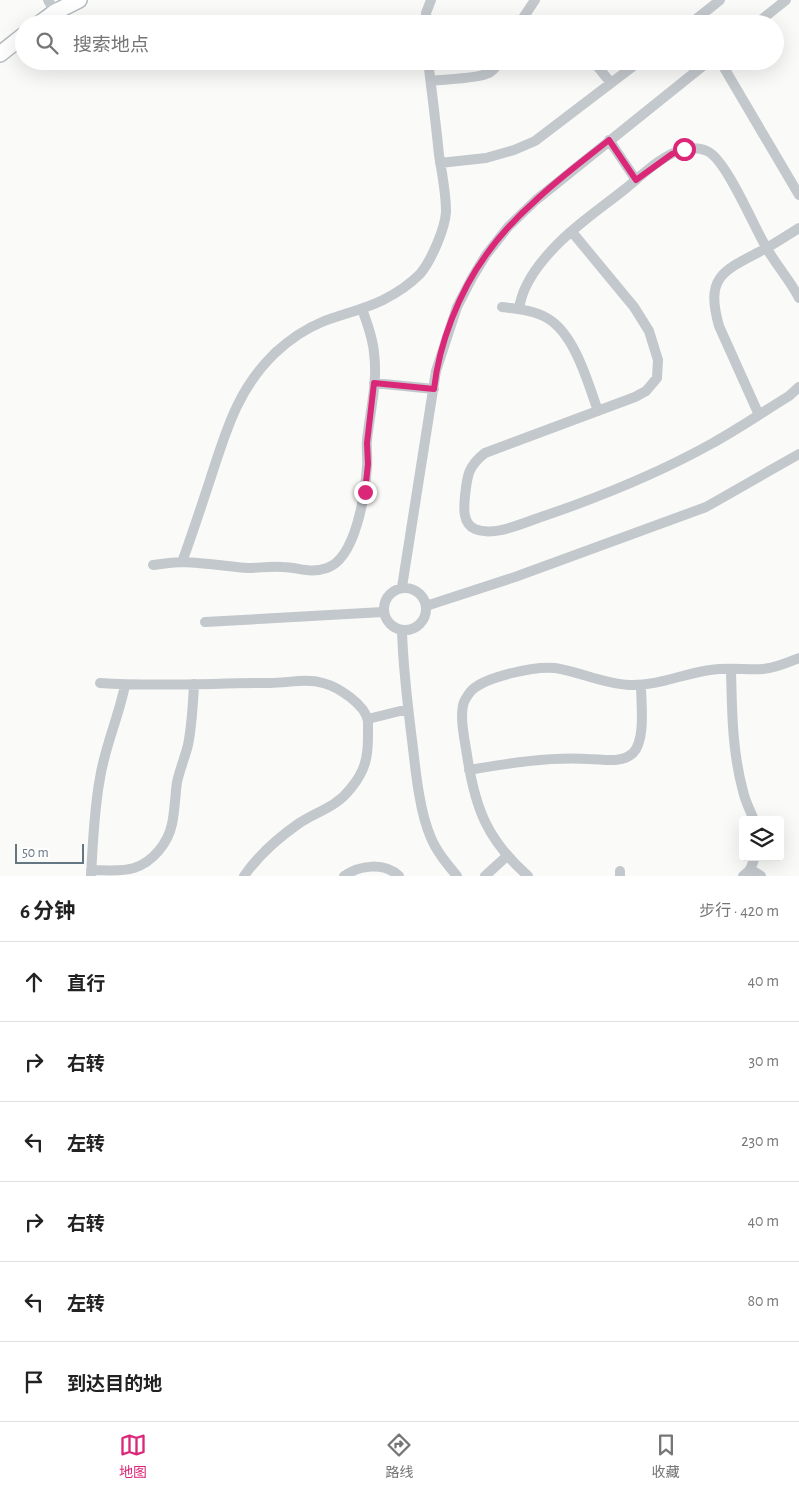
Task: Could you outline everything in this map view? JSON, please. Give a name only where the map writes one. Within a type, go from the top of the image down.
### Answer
[{"type":"main road","points":[[52,6],[79,0]]},
{"type":"main road","points":[[0,54],[15,42]]},
{"type":"street","points":[[426,15],[431,0]]},
{"type":"street","points":[[526,15],[535,0]]},
{"type":"street","points":[[701,15],[720,0]]},
{"type":"street","points":[[767,15],[786,0]]},
{"type":"street","points":[[182,562],[229,420],[245,389],[276,353],[299,334],[322,322],[383,300],[420,274],[429,259],[440,237],[446,214],[446,193],[440,163],[429,70]]},
{"type":"street","points":[[431,81],[480,76],[492,70]]},
{"type":"street","points":[[600,70],[611,83]]},
{"type":"street","points":[[440,163],[486,158],[514,150],[535,140],[628,70]]},
{"type":"street","points":[[402,587],[436,371],[457,307],[486,255],[508,227],[536,200],[698,70]]},
{"type":"street","points":[[725,70],[799,195]]},
{"type":"street","points":[[609,140],[636,180]]},
{"type":"street","points":[[519,309],[526,284],[552,249],[636,180],[672,154],[684,149],[699,149],[712,153],[724,169],[766,248],[799,298]]},
{"type":"street","points":[[759,415],[719,326],[714,303],[715,290],[718,281],[732,266],[799,228]]},
{"type":"street","points":[[572,232],[634,307],[649,331],[658,360],[657,378],[646,391],[635,397],[485,453],[472,465],[466,481],[464,513],[471,527],[484,531],[507,529],[569,508],[656,472],[711,444],[789,396],[799,387]]},
{"type":"street","points":[[502,307],[530,311],[549,320],[560,331],[580,361],[598,412]]},
{"type":"street","points":[[152,565],[182,562],[250,568],[280,567],[313,572],[335,565],[349,546],[358,520],[365,492],[368,464],[367,443],[374,383],[374,352],[362,309]]},
{"type":"street","points":[[374,383],[434,389]]},
{"type":"street","points":[[426,606],[515,578],[706,507],[799,454]]},
{"type":"street","points":[[402,587],[416,590],[422,595],[426,606],[425,616],[421,623],[408,630],[402,630],[389,624],[383,612],[385,599],[395,589],[402,587]]},
{"type":"street","points":[[205,622],[383,612]]},
{"type":"street","points":[[402,630],[402,662],[416,774],[423,813],[430,838],[442,858],[457,876]]},
{"type":"street","points":[[528,876],[508,856],[488,829],[476,802],[469,770],[462,712],[464,703],[472,690],[495,678],[536,669],[553,668],[568,670],[605,682],[641,685],[662,682],[713,669],[764,669],[780,666],[799,658]]},
{"type":"street","points":[[731,669],[735,755],[743,793],[752,816]]},
{"type":"street","points":[[100,683],[125,685],[277,683],[309,680],[343,691],[354,700],[368,719],[368,749],[366,764],[351,789],[337,803],[299,823],[267,850],[244,876]]},
{"type":"street","points":[[125,685],[122,704],[100,777],[91,873],[134,868],[146,862],[166,841],[172,825],[177,781],[188,746],[194,684]]},
{"type":"street","points":[[469,770],[509,763],[557,758],[612,761],[622,759],[633,753],[641,734],[641,685]]},
{"type":"street","points":[[368,719],[408,709]]},
{"type":"street","points":[[484,876],[508,856]]},
{"type":"street","points":[[344,876],[355,870],[370,867],[386,868],[392,870],[398,876]]},
{"type":"street","points":[[747,872],[761,876]]},
{"type":"route","points":[[365,492],[368,464],[367,443],[374,383],[434,389],[436,371],[457,307],[486,255],[508,227],[536,200],[609,140],[636,180],[672,154],[684,149]]}]
